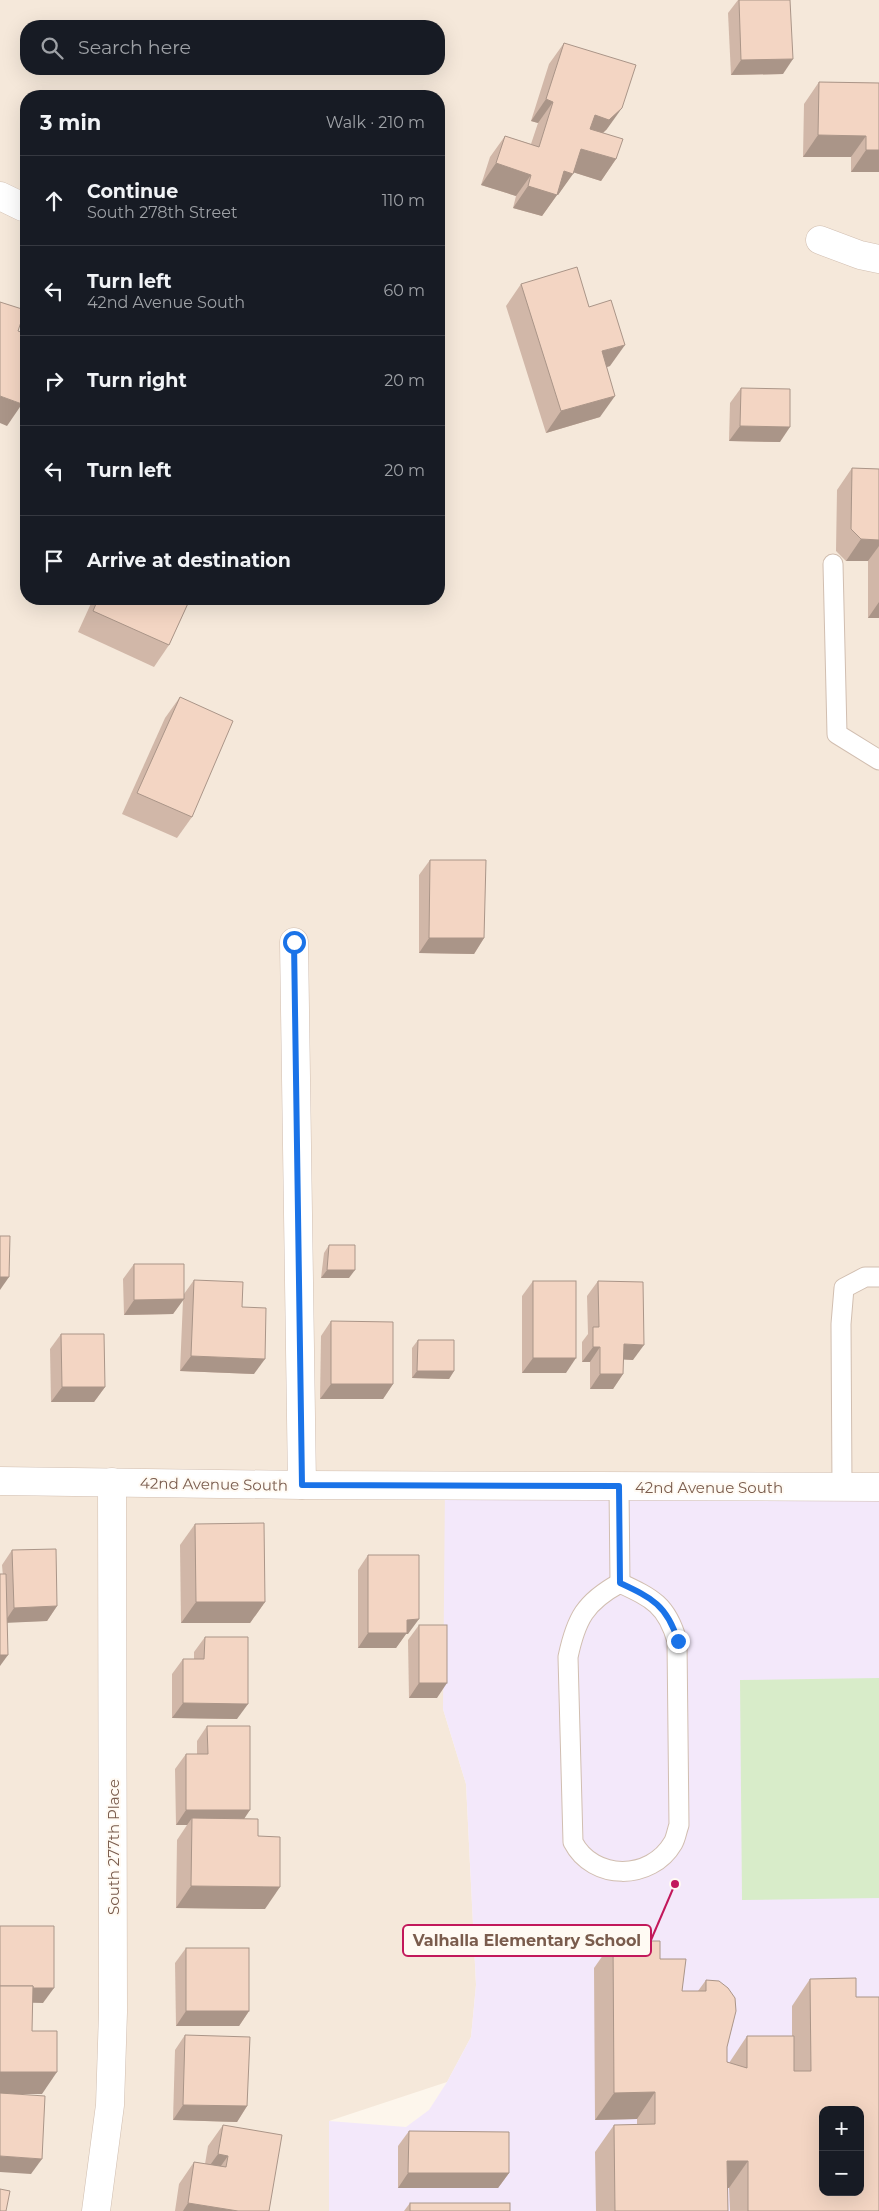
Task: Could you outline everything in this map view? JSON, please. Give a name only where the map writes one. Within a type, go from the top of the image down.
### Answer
[{"type":"street","points":[[820,240],[860,255],[879,259]]},
{"type":"street","points":[[294,942],[302,1485]]},
{"type":"street","name":"42nd Avenue South","points":[[0,1480],[302,1485],[879,1487]]},
{"type":"street","name":"South 277th Place","points":[[96,2211],[110,2105],[113,2012],[112,1482]]},
{"type":"lane","points":[[834,564],[837,734],[879,760]]},
{"type":"lane","points":[[842,1487],[841,1324],[844,1288],[865,1277],[879,1277]]},
{"type":"lane","points":[[619,1486],[620,1583]]},
{"type":"lane","points":[[620,1583],[651,1598],[664,1610],[672,1623],[678,1641],[679,1825],[674,1843],[665,1853],[642,1868],[626,1872],[594,1865],[580,1854],[574,1842],[568,1657],[573,1635],[589,1604],[620,1583]]},
{"type":"shaded area","points":[[0,0],[879,0],[879,1487],[443,1709],[466,1784],[476,1985],[471,2037],[447,2082],[329,2121],[329,2211],[0,2211]]},
{"type":"shaded area","points":[[445,1485],[879,1487],[879,2211],[329,2211],[329,2121],[406,2127],[429,2110],[447,2082],[471,2037],[476,1985],[466,1784],[443,1709]]},
{"type":"green space","points":[[879,1678],[879,1898],[742,1900],[740,1680]]},
{"type":"building","points":[[739,0],[790,0],[793,59],[741,60]]},
{"type":"building","points":[[564,43],[636,65],[622,108],[609,120],[595,115],[590,129],[623,139],[616,159],[581,149],[573,174],[564,171],[557,195],[528,186],[531,175],[496,163],[505,136],[539,147],[553,102],[546,99]]},
{"type":"building","points":[[819,82],[879,83],[879,150],[866,150],[866,136],[818,135]]},
{"type":"building","points":[[577,267],[589,307],[611,300],[625,345],[602,351],[615,396],[561,411],[521,284]]},
{"type":"building","points":[[0,302],[20,308],[18,331],[20,332],[20,403],[0,396]]},
{"type":"building","points":[[741,388],[790,389],[790,427],[740,426]]},
{"type":"building","points":[[852,468],[879,469],[879,540],[861,539],[851,529]]},
{"type":"building","points":[[96,605],[187,605],[169,645],[93,611]]},
{"type":"building","points":[[180,697],[233,721],[192,817],[137,793]]},
{"type":"building","points":[[430,860],[486,860],[484,938],[429,938]]},
{"type":"building","points":[[0,1236],[10,1236],[9,1277],[0,1277]]},
{"type":"building","points":[[329,1245],[355,1245],[355,1270],[327,1270]]},
{"type":"building","points":[[134,1264],[184,1264],[184,1299],[134,1300]]},
{"type":"building","points":[[194,1280],[243,1282],[242,1307],[266,1308],[265,1359],[191,1356]]},
{"type":"building","points":[[533,1281],[576,1281],[576,1358],[533,1358]]},
{"type":"building","points":[[598,1281],[643,1282],[644,1345],[624,1344],[623,1374],[600,1374],[600,1347],[593,1347],[593,1327],[599,1327]]},
{"type":"building","points":[[331,1321],[393,1322],[393,1384],[331,1384]]},
{"type":"building","points":[[61,1334],[104,1334],[105,1387],[62,1387]]},
{"type":"building","points":[[418,1340],[454,1340],[454,1371],[417,1371]]},
{"type":"building","points":[[264,1523],[265,1602],[196,1602],[195,1524]]},
{"type":"building","points":[[56,1549],[57,1606],[14,1608],[12,1550]]},
{"type":"building","points":[[368,1555],[419,1555],[419,1619],[407,1620],[407,1633],[368,1633]]},
{"type":"building","points":[[0,1574],[6,1574],[8,1655],[0,1655]]},
{"type":"building","points":[[419,1625],[447,1625],[447,1683],[419,1683]]},
{"type":"building","points":[[205,1637],[248,1637],[248,1704],[183,1703],[183,1659],[204,1659]]},
{"type":"building","points":[[207,1726],[250,1726],[250,1810],[186,1810],[186,1754],[208,1754]]},
{"type":"building","points":[[192,1818],[258,1819],[258,1836],[280,1837],[280,1887],[191,1886]]},
{"type":"building","points":[[0,1926],[54,1926],[54,1988],[0,1986]]},
{"type":"building","points":[[613,1941],[660,1941],[660,1959],[686,1959],[682,1991],[706,1991],[706,1980],[719,1981],[728,1988],[735,1998],[736,2011],[727,2047],[727,2062],[747,2068],[747,2036],[794,2036],[794,2071],[811,2071],[810,1979],[856,1978],[856,1997],[879,1997],[879,2211],[748,2211],[748,2161],[727,2161],[728,2211],[615,2211],[614,2125],[655,2124],[655,2092],[614,2093]]},
{"type":"building","points":[[186,1948],[249,1948],[249,2011],[186,2011]]},
{"type":"building","points":[[0,1986],[33,1986],[32,2031],[57,2031],[57,2072],[0,2072]]},
{"type":"building","points":[[185,2035],[250,2037],[247,2106],[183,2105]]},
{"type":"building","points":[[0,2093],[45,2096],[42,2159],[0,2156]]},
{"type":"building","points":[[223,2125],[282,2135],[269,2211],[238,2211],[188,2203],[194,2162],[226,2167],[228,2156],[218,2154]]},
{"type":"building","points":[[409,2131],[509,2132],[509,2173],[408,2173]]},
{"type":"building","points":[[0,2189],[10,2191],[6,2211],[0,2211]]},
{"type":"building","points":[[410,2203],[510,2203],[510,2211],[410,2211]]},
{"type":"place","name":"Valhalla Elementary School","points":[[675,1884]]},
{"type":"route","points":[[294,942],[302,1485],[619,1486],[620,1583],[651,1598],[664,1610],[672,1623],[678,1641]]}]
